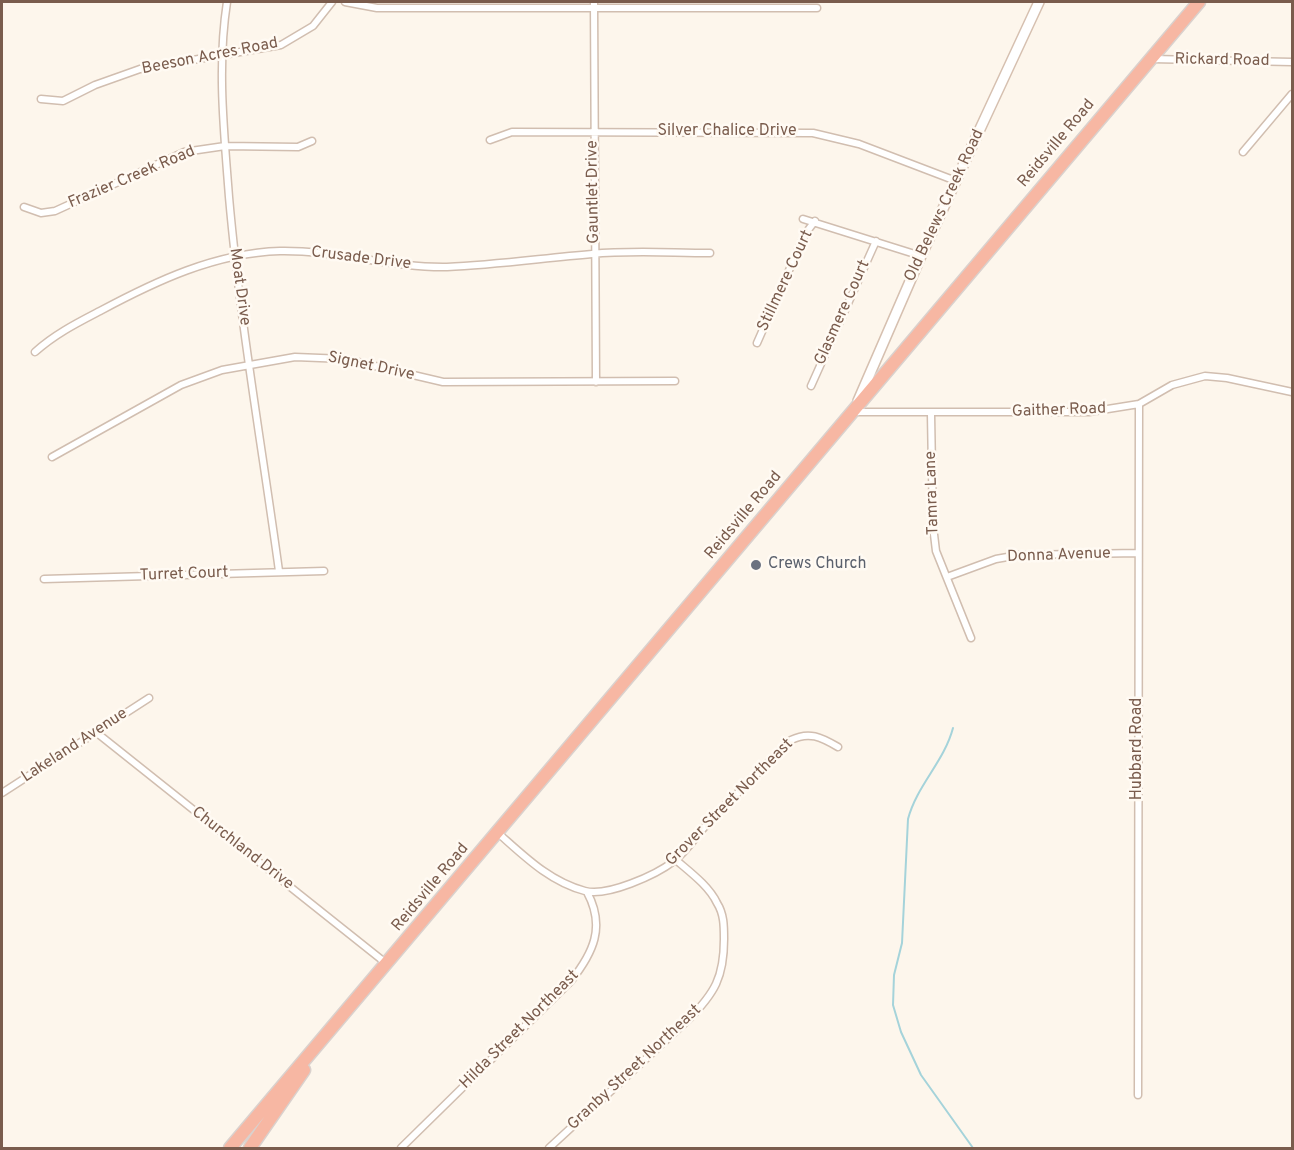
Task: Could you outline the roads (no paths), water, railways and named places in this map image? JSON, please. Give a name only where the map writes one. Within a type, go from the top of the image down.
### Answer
[{"type":"highway","name":"Reidsville Road","points":[[250,1149],[314,1052],[1199,2]]},
{"type":"highway","name":"Reidsville Road","points":[[230,1149],[301,1063],[314,1052]]},
{"type":"street","name":"Moat Drive","points":[[227,2],[220,55],[234,257],[279,571]]},
{"type":"street","name":"Beeson Acres Road","points":[[41,99],[63,100],[94,85],[141,69],[269,48],[292,40],[313,26],[332,2]]},
{"type":"street","points":[[345,2],[390,8],[462,4],[817,8]]},
{"type":"street","name":"Old Belews Creek Road","points":[[853,412],[921,256],[1039,2]]},
{"type":"street","name":"Gauntlet Drive","points":[[594,5],[596,381]]},
{"type":"street","name":"Rickard Road","points":[[1151,59],[1293,62]]},
{"type":"street","points":[[1244,152],[1293,94]]},
{"type":"street","name":"Silver Chalice Drive","points":[[490,140],[512,132],[813,133],[859,144],[956,181]]},
{"type":"street","name":"Frazier Creek Road","points":[[24,207],[41,213],[55,211],[184,152],[225,146],[298,147],[312,141]]},
{"type":"street","points":[[803,219],[921,256]]},
{"type":"street","name":"Stillmere Court","points":[[757,343],[805,234],[815,221]]},
{"type":"street","name":"Glasmere Court","points":[[811,386],[876,241]]},
{"type":"street","name":"Crusade Drive","points":[[35,352],[52,337],[133,294],[188,269],[234,257],[279,251],[311,252],[416,266],[447,267],[595,253],[710,253]]},
{"type":"street","name":"Signet Drive","points":[[52,457],[182,385],[222,370],[295,357],[345,359],[443,382],[675,381]]},
{"type":"street","name":"Gaither Road","points":[[853,412],[931,414],[1089,412],[1139,404],[1172,385],[1205,376],[1227,378],[1293,392]]},
{"type":"street","name":"Hubbard Road","points":[[1138,1095],[1139,404]]},
{"type":"street","name":"Tamra Lane","points":[[931,414],[933,526],[936,551],[971,638]]},
{"type":"street","name":"Donna Avenue","points":[[947,577],[996,559],[1019,555],[1138,554]]},
{"type":"street","name":"Turret Court","points":[[44,579],[324,570]]},
{"type":"street","name":"Lakeland Avenue","points":[[2,793],[149,698]]},
{"type":"street","name":"Churchland Drive","points":[[97,733],[387,965]]},
{"type":"street","name":"Grover Street Northeast","points":[[587,892],[623,886],[654,875],[676,860],[709,822],[791,740],[804,734],[818,736],[838,747]]},
{"type":"street","points":[[498,833],[561,883],[587,892]]},
{"type":"street","name":"Granby Street Northeast","points":[[549,1149],[688,1020],[705,1002],[717,984],[724,964],[724,921],[710,892],[676,860]]},
{"type":"street","name":"Hilda Street Northeast","points":[[401,1149],[571,981],[590,957],[595,940],[594,904],[587,892]]},
{"type":"waterway","points":[[953,728],[908,819],[902,943],[894,975],[893,1005],[901,1032],[921,1075],[973,1148]]},
{"type":"place","name":"Crews Church","points":[[756,565]]}]
